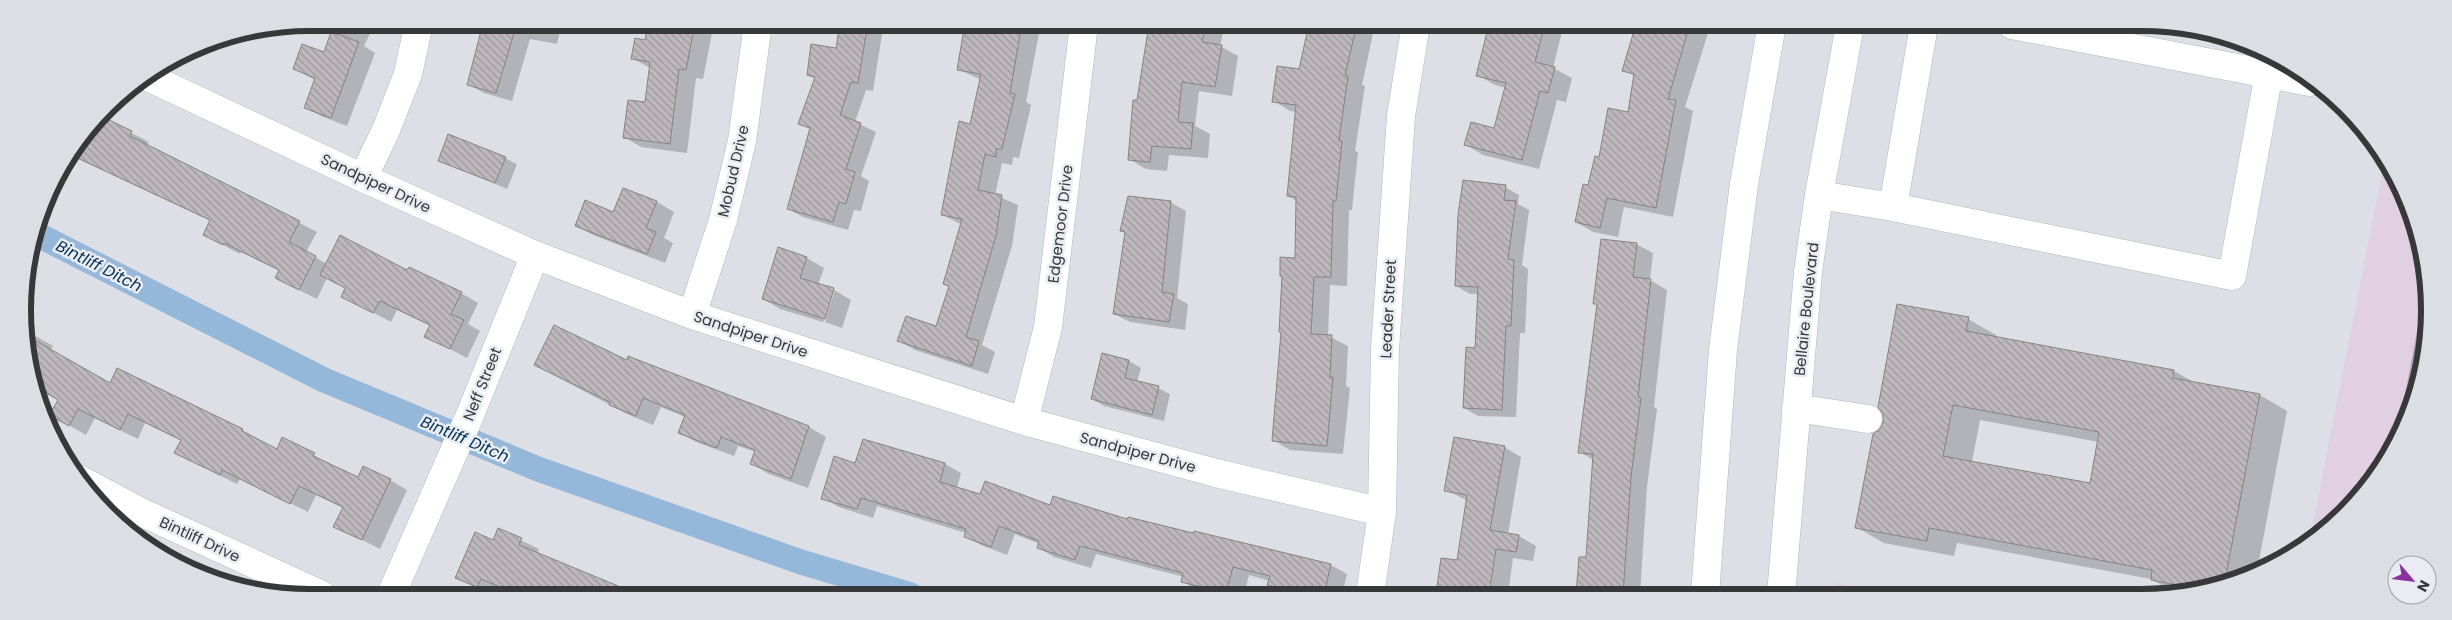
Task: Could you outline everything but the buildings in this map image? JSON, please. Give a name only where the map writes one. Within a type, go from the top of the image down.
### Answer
[{"type":"street","points":[[363,178],[386,130],[408,74],[417,31]]},
{"type":"street","name":"Mobud Drive","points":[[692,315],[723,220],[742,141],[757,31]]},
{"type":"street","name":"Edgemoor Drive","points":[[1024,422],[1048,327],[1083,31]]},
{"type":"street","name":"Leader Street","points":[[1371,589],[1382,512],[1385,348],[1401,116],[1415,31]]},
{"type":"street","points":[[1705,589],[1722,350],[1744,184],[1771,31]]},
{"type":"street","name":"Bellaire Boulevard","points":[[1781,589],[1808,272],[1819,195],[1849,31]]},
{"type":"street","points":[[1894,207],[1923,31]]},
{"type":"street","points":[[2043,31],[2300,80]]},
{"type":"street","points":[[1819,195],[1894,207],[2232,276],[2269,74]]},
{"type":"street","name":"Sandpiper Drive","points":[[153,79],[363,178],[536,255],[692,315],[1024,422],[1216,473],[1382,512]]},
{"type":"street","name":"Neff Street","points":[[394,589],[470,415],[536,255]]},
{"type":"street","points":[[1796,408],[1868,419]]},
{"type":"street","name":"Bintliff Drive","points":[[97,490],[309,589]]},
{"type":"shaded area","points":[[2382,170],[2400,203],[2415,256],[2421,310],[2415,364],[2400,417],[2374,465],[2352,494],[2311,531]]},
{"type":"shaded area","points":[[1836,583],[1866,589],[1836,589]]},
{"type":"waterway","name":"Bintliff Ditch","points":[[41,237],[324,380],[538,469],[801,562],[891,589]]}]
